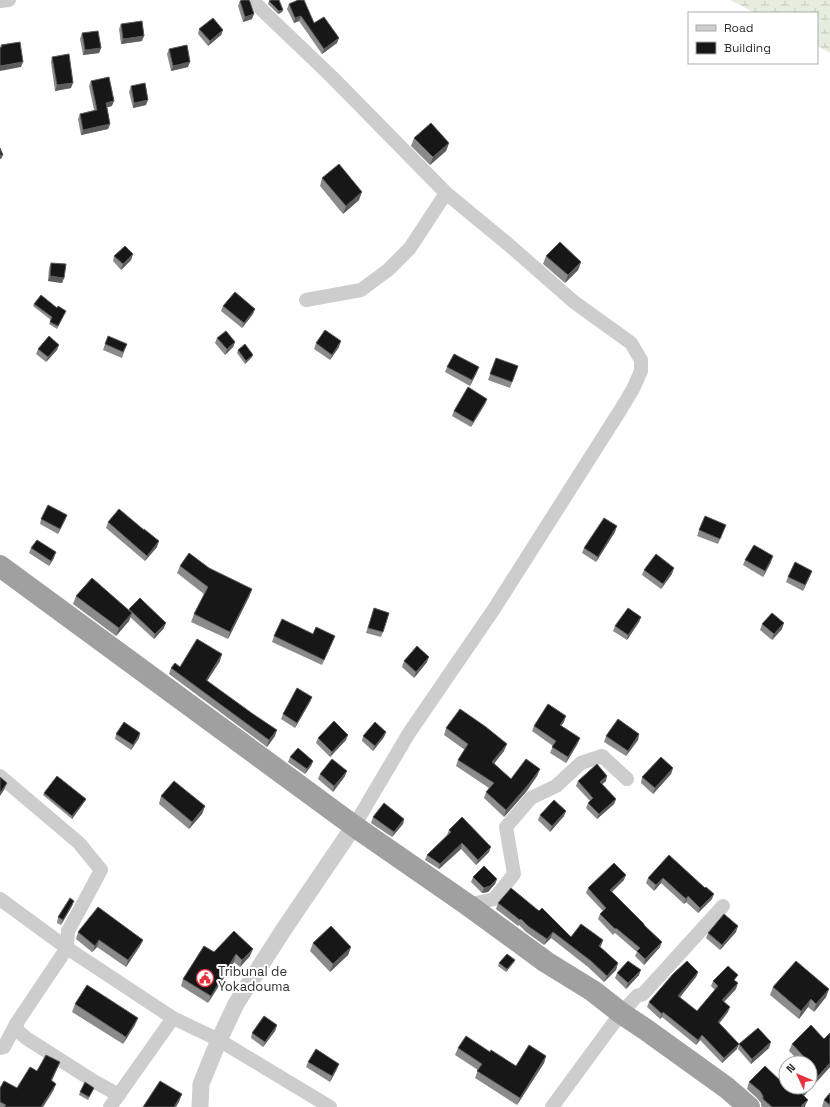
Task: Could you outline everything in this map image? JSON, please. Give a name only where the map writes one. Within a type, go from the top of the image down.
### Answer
[{"type":"highway","points":[[0,566],[354,826],[468,905],[546,962],[593,991],[621,1013],[645,1028],[727,1088],[749,1107]]},
{"type":"street","points":[[0,1],[9,0]]},
{"type":"street","points":[[200,1107],[201,1084],[236,1004],[284,928],[354,826],[409,733],[494,609],[621,409],[633,389],[641,371],[641,360],[631,343],[574,302],[509,245],[446,193],[332,77],[253,0]]},
{"type":"street","points":[[306,300],[361,290],[388,270],[410,248],[446,193]]},
{"type":"street","points":[[468,905],[494,899],[514,874],[506,827],[531,798],[556,786],[580,763],[602,756],[627,779]]},
{"type":"street","points":[[0,776],[78,843],[101,870],[68,931],[67,948],[16,1024],[4,1047],[0,1048]]},
{"type":"street","points":[[0,899],[67,948],[173,1018],[219,1040],[330,1107]]},
{"type":"street","points":[[552,1107],[621,1013],[637,996],[643,994],[723,906]]},
{"type":"street","points":[[110,1107],[173,1018]]},
{"type":"street","points":[[16,1024],[18,1031],[26,1038],[119,1096]]},
{"type":"green space","points":[[730,0],[830,0],[830,53],[818,47],[818,12],[753,12]]},
{"type":"building","points":[[249,0],[254,14],[245,17],[240,1]]},
{"type":"building","points":[[279,0],[283,10],[279,11],[269,1]]},
{"type":"building","points":[[298,0],[304,0],[314,23],[324,17],[339,38],[324,49],[301,16],[295,18],[289,4]]},
{"type":"building","points":[[213,18],[223,30],[210,41],[199,29]]},
{"type":"building","points":[[142,21],[144,36],[123,39],[121,24]]},
{"type":"building","points":[[98,31],[101,48],[85,50],[82,33]]},
{"type":"building","points":[[20,42],[23,62],[0,66],[1,45]]},
{"type":"building","points":[[187,45],[190,62],[173,66],[169,49]]},
{"type":"building","points":[[69,54],[73,83],[57,85],[52,57]]},
{"type":"building","points":[[109,77],[114,101],[106,103],[110,124],[83,130],[80,114],[97,110],[91,81]]},
{"type":"building","points":[[145,83],[148,100],[134,103],[131,86]]},
{"type":"building","points":[[431,123],[449,143],[433,157],[414,138]]},
{"type":"building","points":[[0,148],[3,155],[0,155]]},
{"type":"building","points":[[339,164],[362,192],[346,206],[322,178]]},
{"type":"building","points":[[560,242],[581,262],[568,275],[546,256]]},
{"type":"building","points":[[125,246],[133,254],[123,264],[114,256]]},
{"type":"building","points":[[51,263],[66,264],[64,278],[50,276]]},
{"type":"building","points":[[235,292],[255,309],[244,323],[223,306]]},
{"type":"building","points":[[41,295],[57,308],[58,306],[66,311],[58,326],[50,322],[52,317],[34,304]]},
{"type":"building","points":[[325,330],[341,341],[332,355],[316,343]]},
{"type":"building","points":[[226,331],[235,342],[227,349],[217,338]]},
{"type":"building","points":[[49,336],[59,345],[48,357],[38,349]]},
{"type":"building","points":[[108,336],[127,344],[123,352],[105,344]]},
{"type":"building","points":[[245,344],[253,355],[246,361],[238,350]]},
{"type":"building","points":[[454,354],[479,367],[472,380],[447,367]]},
{"type":"building","points":[[496,358],[518,366],[512,382],[490,374]]},
{"type":"building","points":[[468,387],[487,399],[473,422],[454,411]]},
{"type":"building","points":[[48,505],[67,515],[60,529],[41,519]]},
{"type":"building","points":[[119,509],[159,541],[147,556],[108,522]]},
{"type":"building","points":[[705,516],[726,525],[720,539],[699,530]]},
{"type":"building","points":[[604,518],[617,526],[598,557],[584,548]]},
{"type":"building","points":[[37,540],[56,552],[51,561],[31,548]]},
{"type":"building","points":[[754,545],[773,556],[765,571],[745,560]]},
{"type":"building","points":[[189,553],[209,568],[252,589],[230,632],[194,614],[208,587],[180,566]]},
{"type":"building","points":[[656,554],[674,568],[663,584],[644,570]]},
{"type":"building","points":[[795,562],[812,571],[805,585],[788,577]]},
{"type":"building","points":[[92,578],[132,613],[119,628],[76,596]]},
{"type":"building","points":[[140,598],[166,623],[155,634],[129,609]]},
{"type":"building","points":[[374,608],[389,613],[383,632],[368,628]]},
{"type":"building","points":[[628,608],[641,617],[628,635],[615,626]]},
{"type":"building","points":[[772,613],[784,623],[774,634],[762,624]]},
{"type":"building","points":[[282,619],[313,634],[316,627],[335,636],[324,660],[274,636]]},
{"type":"building","points":[[197,639],[222,654],[206,680],[277,730],[269,740],[171,668],[175,663],[180,667]]},
{"type":"building","points":[[417,646],[429,657],[416,672],[404,661]]},
{"type":"building","points":[[297,688],[312,697],[297,723],[283,714]]},
{"type":"building","points":[[548,704],[566,716],[560,725],[580,738],[568,757],[552,747],[556,741],[534,726]]},
{"type":"building","points":[[460,709],[507,744],[492,762],[511,779],[526,759],[540,769],[506,810],[486,792],[494,783],[458,760],[468,744],[446,728]]},
{"type":"building","points":[[618,719],[639,734],[628,751],[606,736]]},
{"type":"building","points":[[334,721],[348,735],[332,752],[318,738]]},
{"type":"building","points":[[124,722],[140,733],[133,745],[116,734]]},
{"type":"building","points":[[375,722],[386,732],[375,746],[363,736]]},
{"type":"building","points":[[298,748],[313,761],[307,769],[290,757]]},
{"type":"building","points":[[661,757],[673,768],[655,788],[642,777]]},
{"type":"building","points":[[332,759],[347,771],[334,786],[320,774]]},
{"type":"building","points":[[597,764],[607,776],[600,782],[616,799],[599,814],[588,803],[593,798],[578,781]]},
{"type":"building","points":[[57,776],[86,799],[72,816],[44,793]]},
{"type":"building","points":[[0,777],[7,783],[0,793]]},
{"type":"building","points":[[174,781],[205,806],[192,822],[161,796]]},
{"type":"building","points":[[554,800],[566,811],[552,826],[540,815]]},
{"type":"building","points":[[384,803],[404,819],[394,832],[373,817]]},
{"type":"building","points":[[462,817],[491,847],[478,860],[462,843],[440,864],[427,855],[451,832],[449,830]]},
{"type":"building","points":[[669,855],[705,888],[706,887],[714,894],[700,908],[688,896],[686,899],[663,878],[656,885],[648,878]]},
{"type":"building","points":[[614,863],[626,875],[610,890],[662,942],[645,959],[637,951],[640,948],[616,928],[615,929],[600,914],[606,908],[588,888]]},
{"type":"building","points":[[484,866],[497,879],[490,886],[484,888],[473,877]]},
{"type":"building","points":[[511,888],[539,911],[542,908],[571,937],[581,924],[603,940],[599,946],[618,963],[607,976],[591,961],[553,932],[547,939],[528,926],[521,919],[520,920],[498,903]]},
{"type":"building","points":[[70,898],[74,901],[63,920],[58,917]]},
{"type":"building","points":[[98,907],[143,940],[128,960],[99,940],[95,946],[78,932]]},
{"type":"building","points":[[724,914],[738,926],[722,945],[708,933]]},
{"type":"building","points":[[331,926],[351,947],[333,964],[313,943]]},
{"type":"building","points":[[234,931],[253,949],[242,960],[236,954],[211,996],[183,979],[204,946],[214,952]]},
{"type":"building","points":[[507,954],[515,960],[507,969],[499,963]]},
{"type":"building","points":[[628,961],[641,970],[628,983],[617,973]]},
{"type":"building","points":[[687,961],[698,972],[678,996],[697,1011],[718,986],[713,981],[728,966],[738,975],[734,980],[738,983],[722,1000],[730,1007],[718,1022],[739,1044],[724,1058],[702,1035],[698,1040],[663,1012],[662,1014],[649,1002],[673,974]]},
{"type":"building","points":[[796,961],[829,989],[816,1004],[811,999],[801,1011],[773,987]]},
{"type":"building","points":[[87,985],[138,1018],[126,1037],[75,1004]]},
{"type":"building","points":[[264,1016],[277,1025],[265,1042],[252,1033]]},
{"type":"building","points":[[811,1025],[824,1039],[830,1033],[830,1063],[818,1076],[818,1055],[802,1055],[792,1044]]},
{"type":"building","points":[[758,1028],[771,1042],[752,1059],[739,1044]]},
{"type":"building","points":[[466,1036],[490,1052],[491,1050],[516,1066],[529,1045],[546,1056],[520,1098],[477,1071],[482,1064],[458,1048]]},
{"type":"building","points":[[316,1049],[339,1064],[332,1076],[308,1062]]},
{"type":"building","points":[[46,1055],[60,1062],[51,1080],[56,1084],[41,1107],[4,1107],[6,1105],[0,1102],[0,1088],[4,1081],[17,1088],[30,1067],[37,1071]]},
{"type":"building","points":[[765,1066],[778,1078],[778,1095],[803,1095],[808,1100],[801,1106],[802,1107],[772,1107],[763,1099],[760,1091],[749,1082]]},
{"type":"building","points":[[160,1081],[182,1094],[174,1107],[143,1107]]},
{"type":"building","points":[[85,1082],[94,1088],[89,1097],[80,1092]]},
{"type":"building","points":[[830,1093],[830,1105],[824,1100]]},
{"type":"place","name":"Tribunal de Yokadouma","points":[[205,978]]}]
